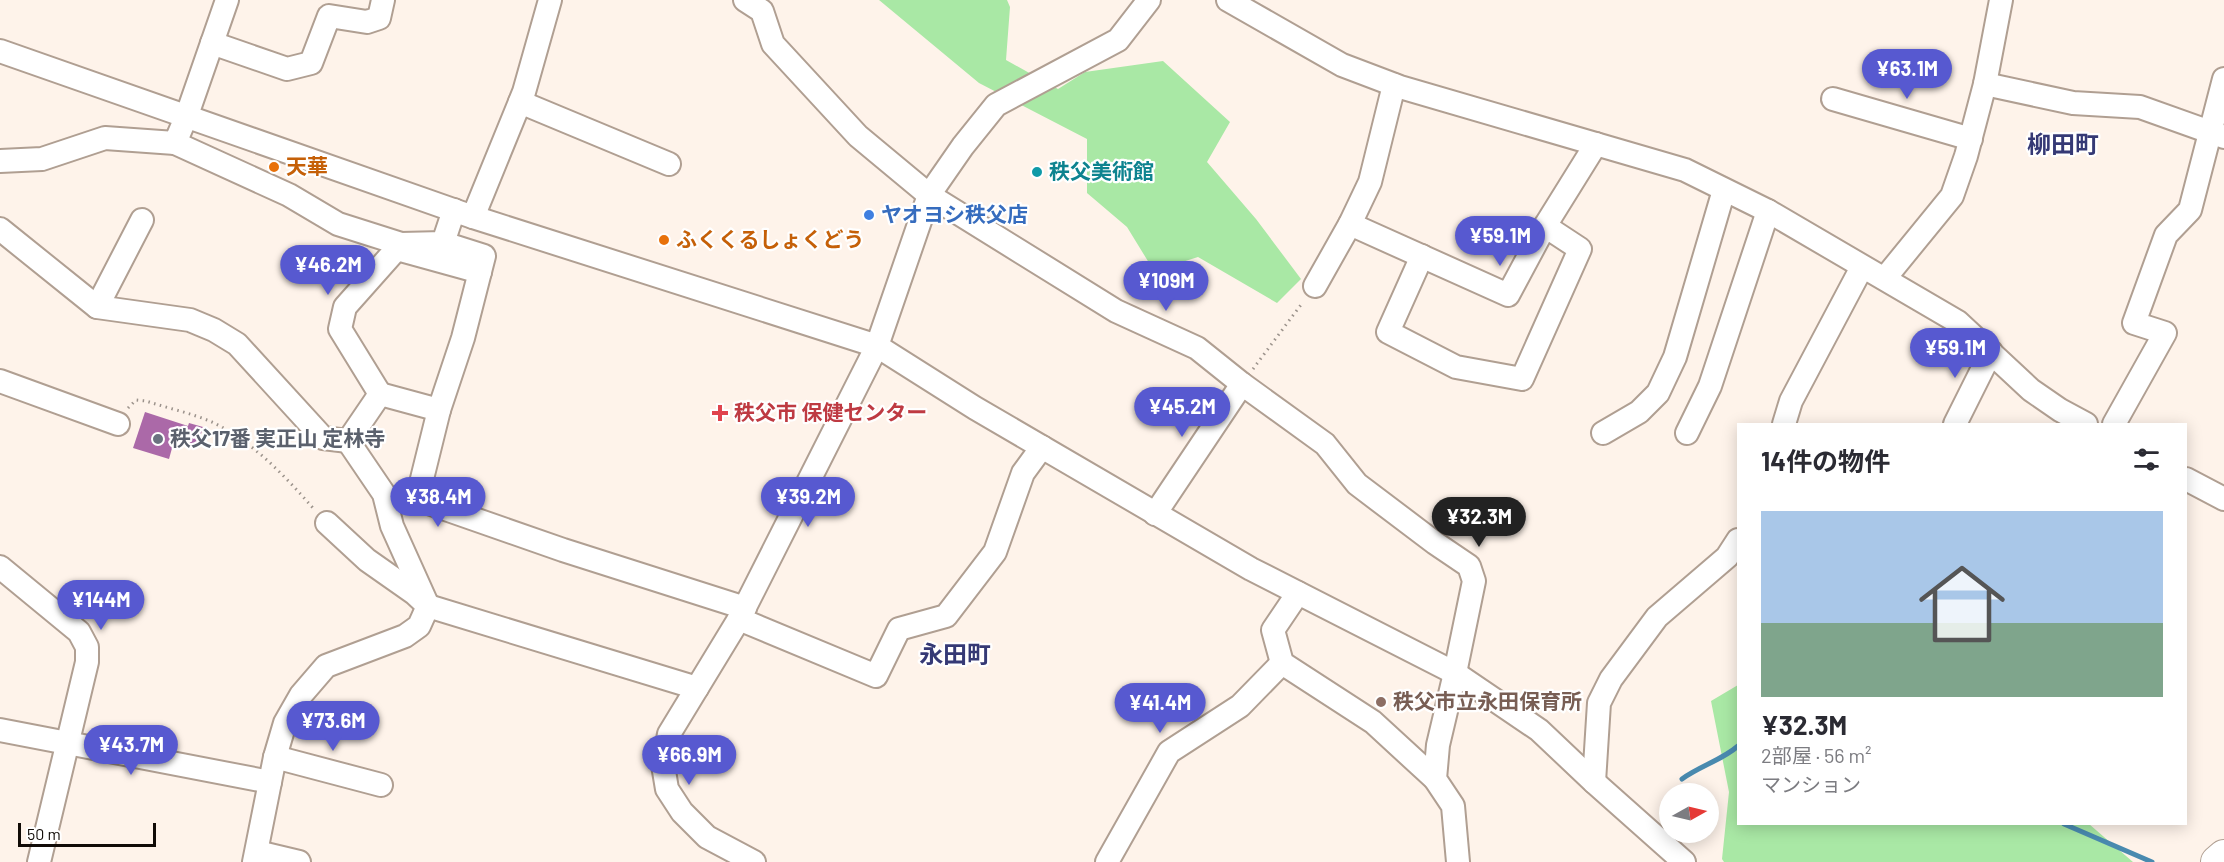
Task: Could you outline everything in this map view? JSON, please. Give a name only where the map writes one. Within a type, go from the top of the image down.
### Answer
[{"type":"highway","points":[[2217,862],[2224,856]]},
{"type":"street","points":[[175,143],[227,0]]},
{"type":"street","points":[[212,43],[287,69],[312,63],[329,16],[367,22],[379,18],[383,0]]},
{"type":"street","points":[[443,243],[464,213],[520,102],[550,0]]},
{"type":"street","points":[[745,0],[762,11],[773,44],[858,136],[929,195],[1116,311],[1197,348],[1325,444],[1357,484],[1469,566],[1474,580],[1455,673],[1437,745],[1435,779]]},
{"type":"street","points":[[754,862],[707,837],[682,812],[667,789],[663,765],[669,734],[742,613],[878,346],[929,195],[963,146],[996,105],[1118,40],[1149,0]]},
{"type":"street","points":[[1228,0],[1342,65],[1394,85],[1685,170],[1768,211],[1958,321],[2031,390],[2050,415],[2082,423]]},
{"type":"street","points":[[1885,278],[1952,196],[1971,139],[1985,84],[2001,0]]},
{"type":"street","points":[[0,51],[464,213],[878,346],[975,408],[1251,569],[1455,673],[1539,730],[1684,862]]},
{"type":"street","points":[[2115,423],[2165,333],[2134,323],[2166,235],[2190,210],[2216,134],[2224,79]]},
{"type":"street","points":[[1985,84],[2073,103],[2140,107],[2216,134]]},
{"type":"street","points":[[1315,286],[1350,224],[1370,182],[1394,85]]},
{"type":"street","points":[[1833,99],[1971,139]]},
{"type":"street","points":[[520,102],[669,164]]},
{"type":"street","points":[[0,161],[42,159],[105,138],[175,143],[289,195],[338,224],[399,247],[480,272]]},
{"type":"street","points":[[1350,224],[1508,295],[1545,225],[1596,144]]},
{"type":"street","points":[[1603,433],[1639,412],[1658,393],[1675,357],[1724,190]]},
{"type":"street","points":[[1687,433],[1710,386],[1768,211]]},
{"type":"street","points":[[97,307],[142,220]]},
{"type":"street","points":[[1422,256],[1388,332],[1456,367],[1522,379],[1580,249],[1545,225]]},
{"type":"street","points":[[0,229],[97,307],[190,320],[214,330],[237,344],[323,438],[348,441],[384,494],[392,526],[428,606],[419,626],[405,636],[326,666],[301,695],[285,723],[275,757],[255,857],[299,862]]},
{"type":"street","points":[[439,410],[381,394],[340,329],[345,307],[399,247],[443,243],[484,256],[463,338],[439,410],[417,499],[742,613],[876,676],[899,628],[946,615],[995,552],[1023,473],[1042,447]]},
{"type":"street","points":[[1784,423],[1791,401],[1862,267]]},
{"type":"street","points":[[1956,423],[1991,352]]},
{"type":"street","points":[[0,381],[118,424]]},
{"type":"street","points":[[1155,514],[1242,384]]},
{"type":"street","points":[[348,441],[381,394]]},
{"type":"street","points":[[2187,480],[2224,500]]},
{"type":"street","points":[[327,523],[367,560],[414,593],[428,606],[697,688]]},
{"type":"street","points":[[1594,782],[1599,703],[1611,679],[1657,617],[1726,556],[1737,541]]},
{"type":"street","points":[[0,567],[79,632],[87,647],[87,662],[39,862]]},
{"type":"street","points":[[1298,593],[1274,630],[1282,663],[1373,722],[1435,779],[1453,806],[1458,862]]},
{"type":"street","points":[[1107,862],[1169,752],[1240,706],[1282,663]]},
{"type":"street","points":[[0,730],[270,782]]},
{"type":"street","points":[[275,757],[381,785]]},
{"type":"path","points":[[1242,384],[1315,286]]},
{"type":"path","points":[[118,424],[128,407],[136,400],[146,401],[209,421],[244,441],[290,481],[327,523]]},
{"type":"green space","points":[[879,0],[1007,0],[1010,7],[1006,60],[1058,89],[1085,72],[1163,61],[1230,122],[1207,162],[1256,219],[1301,279],[1277,303],[1198,257],[1154,271],[1127,227],[1087,193],[1087,139],[979,83]]},
{"type":"green space","points":[[1737,686],[1737,825],[2090,825],[2133,862],[1724,862],[1722,859],[1729,792],[1711,701]]},
{"type":"building","points":[[145,412],[188,426],[189,423],[203,427],[197,448],[174,441],[169,459],[133,448]]},
{"type":"waterway","points":[[1682,779],[1737,747]]},
{"type":"waterway","points":[[2066,825],[2152,862]]},
{"type":"place","name":"天華","points":[[274,167]]},
{"type":"place","name":"秩父美術館","points":[[1037,172]]},
{"type":"place","name":"ヤオヨシ秩父店","points":[[869,215]]},
{"type":"place","name":"ふくくるしょくどう","points":[[664,240]]},
{"type":"place","name":"秩父市 保健センター","points":[[720,413]]},
{"type":"place","name":"秩父17番 実正山 定林寺","points":[[158,439]]},
{"type":"place","name":"秩父市立永田保育所","points":[[1381,702]]},
{"type":"district","name":"柳田町","points":[[2063,145]]},
{"type":"district","name":"永田町","points":[[955,655]]}]
